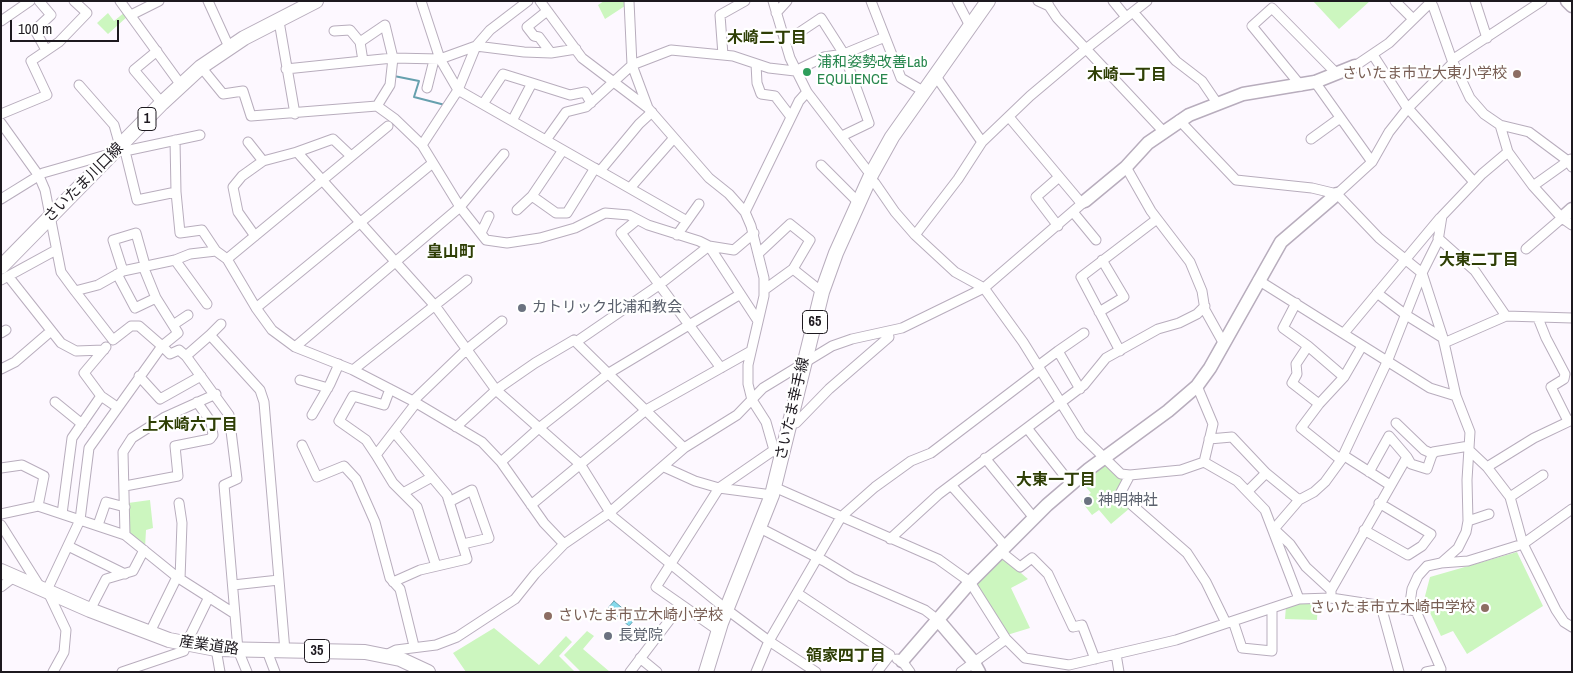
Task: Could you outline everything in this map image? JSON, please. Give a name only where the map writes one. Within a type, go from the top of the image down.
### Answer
[{"type":"main road","name":"さいたま川口線","points":[[4,274],[49,217],[119,150],[181,84],[201,67],[230,47],[316,1]]},
{"type":"main road","name":"さいたま幸手線","points":[[706,672],[726,609],[760,528],[773,491],[778,454],[790,422],[822,292],[859,203],[892,137],[988,1]]},
{"type":"main road","name":"産業道路","points":[[1,571],[149,634],[186,644],[216,650],[358,651],[386,655],[428,672]]},
{"type":"street","points":[[1,21],[30,1]]},
{"type":"street","points":[[39,1],[51,15],[37,28],[36,32],[46,50]]},
{"type":"street","points":[[1,114],[47,96],[31,65],[46,50],[59,42],[87,13],[74,1]]},
{"type":"street","points":[[120,1],[181,84]]},
{"type":"street","points":[[208,1],[230,47]]},
{"type":"street","points":[[421,1],[437,60],[458,90],[687,221]]},
{"type":"street","points":[[422,144],[458,90],[476,46],[490,30],[528,1]]},
{"type":"street","points":[[540,1],[582,58],[650,110],[673,139],[709,178],[729,194],[745,212],[754,233],[764,290],[748,365],[748,384],[752,400],[766,422],[778,454],[719,488],[656,587],[718,631]]},
{"type":"street","points":[[723,55],[720,14],[745,1]]},
{"type":"street","points":[[773,1],[795,71],[806,92],[868,170],[895,212],[915,235],[955,272],[984,288],[1039,368],[1081,435],[1121,474],[1130,475],[1181,470],[1204,462],[1237,481],[1265,510],[1300,599]]},
{"type":"street","points":[[776,14],[787,1]]},
{"type":"street","points":[[871,1],[901,78],[923,91]]},
{"type":"street","points":[[957,1],[970,26]]},
{"type":"street","points":[[1038,1],[1048,3],[1057,18],[1163,131]]},
{"type":"street","points":[[1113,1],[1130,15],[1176,61],[1202,81],[1217,103]]},
{"type":"street","points":[[915,235],[958,179],[982,142],[1087,48],[1146,1]]},
{"type":"street","points":[[1396,1],[1413,19]]},
{"type":"street","points":[[1475,1],[1487,38]]},
{"type":"street","points":[[902,661],[970,582],[1034,518],[1104,457],[1168,411],[1197,386],[1224,344],[1258,280],[1281,242],[1372,162],[1389,132],[1408,108],[1452,62],[1542,1]]},
{"type":"street","points":[[1567,1],[1572,6]]},
{"type":"street","points":[[131,15],[156,2]]},
{"type":"street","points":[[386,655],[390,651],[414,646],[436,645],[458,637],[515,599],[535,574],[564,544],[609,513],[684,448],[737,415],[763,388],[804,361],[846,341],[902,328],[984,288],[1126,167],[1148,143],[1179,120],[1217,103],[1265,89],[1301,86],[1337,74],[1373,55],[1389,43],[1431,2],[1452,62],[1470,98],[1484,114],[1500,125],[1529,132],[1570,162],[1533,186]]},
{"type":"street","points":[[632,3],[632,65],[650,110]]},
{"type":"street","points":[[1301,86],[1252,26],[1272,8],[1337,74]]},
{"type":"street","points":[[547,11],[526,27],[534,36],[539,37],[551,52]]},
{"type":"street","points":[[785,42],[821,18],[844,54],[869,123],[842,136]]},
{"type":"street","points":[[277,21],[280,27],[294,114]]},
{"type":"street","points":[[360,42],[385,25],[393,58],[390,85],[377,106]]},
{"type":"street","points":[[334,31],[350,30],[360,42],[363,61]]},
{"type":"street","points":[[546,140],[566,112],[586,107],[632,65],[670,50],[723,55],[756,64],[795,71],[824,57],[844,54],[885,37]]},
{"type":"street","points":[[286,69],[393,58],[437,60],[476,46],[551,52],[576,49]]},
{"type":"street","points":[[158,51],[134,70],[162,103]]},
{"type":"street","points":[[1373,55],[1408,108],[1474,182]]},
{"type":"street","points":[[427,88],[437,60]]},
{"type":"street","points":[[756,64],[757,83],[762,94],[775,96],[791,117]]},
{"type":"street","points":[[201,67],[223,94],[242,91],[251,116],[377,106],[395,119],[422,144],[460,207],[486,240],[508,243],[540,238],[575,228],[605,213],[628,215],[710,246],[734,250],[754,233]]},
{"type":"street","points":[[483,104],[503,74],[570,95],[585,92],[591,103]]},
{"type":"street","points":[[935,75],[982,142]]},
{"type":"street","points":[[1315,82],[1372,162]]},
{"type":"street","points":[[512,121],[532,84]]},
{"type":"street","points":[[80,85],[114,125],[119,150],[137,200],[176,192]]},
{"type":"street","points":[[745,212],[799,101],[806,92]]},
{"type":"street","points":[[532,196],[556,212],[567,212],[597,170],[650,110]]},
{"type":"street","points":[[1009,117],[1083,203]]},
{"type":"street","points":[[1312,139],[1340,118]]},
{"type":"street","points":[[1179,120],[1236,180],[1312,188],[1337,194],[1379,238],[1422,273],[1444,341],[1456,396],[1470,432],[1468,521],[1466,532],[1458,548],[1441,563]]},
{"type":"street","points":[[1,123],[38,176],[48,201],[49,217],[61,272],[113,340]]},
{"type":"street","points":[[1500,125],[1508,152],[1533,186],[1567,222]]},
{"type":"street","points":[[228,259],[388,126]]},
{"type":"street","points":[[1,199],[38,176],[58,168],[119,150],[200,135]]},
{"type":"street","points":[[255,236],[238,212],[233,187],[242,176],[263,161],[297,152],[333,138],[351,156]]},
{"type":"street","points":[[630,188],[673,139]]},
{"type":"street","points":[[175,140],[176,192],[180,233],[202,230],[216,251],[228,259],[256,308],[272,330],[295,347],[353,370],[414,402],[482,442],[501,462],[544,523],[564,544]]},
{"type":"street","points":[[248,142],[263,161]]},
{"type":"street","points":[[517,210],[532,196],[563,150]]},
{"type":"street","points":[[297,152],[395,264],[436,307],[496,390],[580,464],[609,513],[670,566],[769,641],[816,672]]},
{"type":"street","points":[[1344,333],[1442,216],[1474,182],[1508,152]]},
{"type":"street","points":[[295,347],[460,207],[504,154]]},
{"type":"street","points":[[822,164],[859,203]]},
{"type":"street","points":[[256,308],[429,166]]},
{"type":"street","points":[[1126,167],[1157,219],[1190,262],[1202,291],[1205,306],[1224,344]]},
{"type":"street","points":[[1058,226],[1036,197],[1060,177]]},
{"type":"street","points":[[678,235],[699,204]]},
{"type":"street","points":[[1526,249],[1567,222],[1572,209]]},
{"type":"street","points":[[1073,212],[1096,240]]},
{"type":"street","points":[[481,233],[489,216]]},
{"type":"street","points":[[1274,529],[1299,500],[1314,492],[1342,458],[1387,362],[1438,238],[1442,216]]},
{"type":"street","points":[[1120,350],[1081,277],[1157,219]]},
{"type":"street","points":[[637,220],[622,233],[720,368]]},
{"type":"street","points":[[759,253],[790,224],[810,240],[793,269],[764,290]]},
{"type":"street","points":[[44,589],[80,520],[89,448],[162,346],[178,333],[156,298],[144,266],[136,233],[112,240],[120,273],[135,308],[156,298]]},
{"type":"street","points":[[1438,238],[1475,272],[1506,316]]},
{"type":"street","points":[[576,342],[659,285],[710,246]]},
{"type":"street","points":[[710,246],[758,322]]},
{"type":"street","points":[[56,250],[4,274],[61,343],[76,351],[104,350]]},
{"type":"street","points":[[75,291],[98,286],[120,273],[144,266],[175,260],[190,254],[216,251]]},
{"type":"street","points":[[175,260],[207,304]]},
{"type":"street","points":[[1099,312],[1124,297],[1102,260]]},
{"type":"street","points":[[793,269],[822,292]]},
{"type":"street","points":[[353,370],[436,307],[467,280]]},
{"type":"street","points":[[1258,280],[1430,388],[1456,396]]},
{"type":"street","points":[[501,462],[539,428],[609,373],[739,294]]},
{"type":"street","points":[[1378,294],[1406,316],[1444,341]]},
{"type":"street","points":[[1296,303],[1283,328],[1308,346],[1344,377]]},
{"type":"street","points":[[890,539],[950,485],[1080,388],[1106,358],[1158,329],[1179,323],[1197,314],[1205,306]]},
{"type":"street","points":[[173,325],[188,315]]},
{"type":"street","points":[[1444,341],[1506,316],[1571,321]]},
{"type":"street","points":[[1487,467],[1534,438],[1570,421],[1550,387],[1564,379],[1565,374],[1538,318]]},
{"type":"street","points":[[376,455],[414,402],[466,350],[502,321]]},
{"type":"street","points":[[186,356],[221,324]]},
{"type":"street","points":[[117,407],[101,396],[84,373],[113,340],[131,326],[139,326],[170,354],[179,350],[186,356],[216,394],[228,415],[237,479],[224,485],[238,650],[247,672]]},
{"type":"street","points":[[1,369],[15,362],[51,331]]},
{"type":"street","points":[[756,672],[769,641],[841,517],[875,487],[911,461],[931,453],[1058,351],[1084,333]]},
{"type":"street","points":[[210,335],[260,390],[264,402],[284,651]]},
{"type":"street","points":[[790,422],[796,423],[830,389],[889,337]]},
{"type":"street","points":[[456,427],[496,390],[534,363],[574,340],[684,448]]},
{"type":"street","points":[[1308,346],[1296,364],[1297,374],[1292,383],[1318,404]]},
{"type":"street","points":[[1362,346],[1344,377],[1318,404],[1301,428],[1342,458],[1390,485]]},
{"type":"street","points":[[531,504],[646,410],[751,351]]},
{"type":"street","points":[[1058,351],[1080,388]]},
{"type":"street","points":[[312,415],[328,388],[339,364]]},
{"type":"street","points":[[139,376],[160,399],[202,376]]},
{"type":"street","points":[[300,380],[328,388]]},
{"type":"street","points":[[1197,386],[1213,424],[1204,462]]},
{"type":"street","points":[[390,389],[384,405],[353,396],[340,421],[366,440],[393,483],[417,507],[436,566]]},
{"type":"street","points":[[125,535],[123,452],[132,438],[165,417],[216,394]]},
{"type":"street","points":[[62,514],[72,438],[101,396]]},
{"type":"street","points":[[55,402],[82,424]]},
{"type":"street","points":[[125,486],[178,476],[175,446],[210,439],[213,435],[211,422],[197,402]]},
{"type":"street","points":[[1396,423],[1424,450],[1433,454],[1469,448]]},
{"type":"street","points":[[1027,428],[1071,484]]},
{"type":"street","points":[[394,432],[447,495],[468,559],[420,570],[394,582]]},
{"type":"street","points":[[1369,472],[1389,436],[1412,464],[1427,469],[1433,454]]},
{"type":"street","points":[[1209,439],[1232,437],[1266,473],[1299,500]]},
{"type":"street","points":[[302,445],[317,477],[344,466],[356,479],[376,522],[390,578],[400,589],[414,646]]},
{"type":"street","points":[[1469,448],[1487,467],[1510,497],[1523,544],[1556,610],[1564,622],[1572,627]]},
{"type":"street","points":[[1331,594],[1364,530],[1407,457]]},
{"type":"street","points":[[986,458],[1034,518]]},
{"type":"street","points":[[1,468],[22,465],[44,476],[38,506]]},
{"type":"street","points":[[664,467],[694,481],[719,488],[773,491],[938,558],[970,582],[1006,639],[1025,658],[1069,665],[1176,640],[1300,599],[1331,594],[1380,606],[1416,611],[1441,669],[1426,672]]},
{"type":"street","points":[[1248,491],[1266,473]]},
{"type":"street","points":[[1130,475],[1123,486],[1122,496],[1187,553],[1206,582],[1242,648],[1272,651],[1272,608]]},
{"type":"street","points":[[1510,497],[1542,475]]},
{"type":"street","points":[[403,493],[432,477]]},
{"type":"street","points":[[950,485],[1002,549],[1020,568],[1032,558],[1048,574],[1072,628],[1082,625],[1094,659]]},
{"type":"street","points":[[449,502],[472,490],[489,538],[463,544]]},
{"type":"street","points":[[98,525],[106,502],[125,507]]},
{"type":"street","points":[[149,634],[179,578],[182,523],[179,503]]},
{"type":"street","points":[[1364,530],[1408,555],[1422,546],[1430,534],[1379,503]]},
{"type":"street","points":[[1,514],[38,506],[125,535],[179,578],[235,614]]},
{"type":"street","points":[[1409,610],[1412,589],[1418,576],[1427,566],[1468,561],[1523,544],[1572,509]]},
{"type":"street","points":[[1468,521],[1489,514]]},
{"type":"street","points":[[1,525],[44,589],[66,630],[64,652],[53,672]]},
{"type":"street","points":[[760,528],[852,578],[925,610],[938,620],[976,666]]},
{"type":"street","points":[[1274,529],[1290,544],[1306,567],[1331,594]]},
{"type":"street","points":[[68,546],[124,574]]},
{"type":"street","points":[[90,610],[106,579],[133,572],[144,550]]},
{"type":"street","points":[[1,587],[14,577]]},
{"type":"street","points":[[233,585],[279,580]]},
{"type":"street","points":[[797,594],[902,661],[910,672]]},
{"type":"street","points":[[122,672],[184,651],[209,598]]},
{"type":"street","points":[[630,672],[681,605]]},
{"type":"street","points":[[1380,606],[1399,672]]},
{"type":"street","points":[[961,672],[976,666],[1006,639]]},
{"type":"street","points":[[216,650],[220,672]]},
{"type":"street","points":[[267,651],[275,672]]},
{"type":"street","points":[[1116,654],[1119,672]]},
{"type":"street","points":[[877,672],[890,655]]},
{"type":"street","points":[[640,658],[657,672]]},
{"type":"green space","points":[[604,1],[627,1],[628,4],[605,19],[598,5]]},
{"type":"green space","points":[[1313,1],[1370,1],[1339,29]]},
{"type":"green space","points":[[125,12],[128,16],[108,34],[97,23],[108,13],[114,21]]},
{"type":"green space","points":[[1104,462],[1128,476],[1118,494],[1130,508],[1111,524],[1099,510],[1092,515],[1081,501],[1091,493],[1080,480]]},
{"type":"green space","points":[[150,500],[153,528],[146,530],[145,548],[130,534],[128,503]]},
{"type":"green space","points":[[1517,552],[1543,606],[1467,654],[1453,631],[1441,636],[1424,600],[1430,577]]},
{"type":"green space","points":[[1001,556],[1028,579],[1011,588],[1030,628],[1007,635],[975,582]]},
{"type":"green space","points":[[1300,601],[1318,601],[1317,620],[1285,619],[1286,606]]},
{"type":"green space","points":[[494,628],[539,665],[566,636],[572,642],[559,656],[575,672],[466,672],[453,653]]},
{"type":"green space","points":[[587,631],[594,636],[583,649],[610,672],[581,672],[564,655]]},
{"type":"water","points":[[614,601],[635,619],[629,626],[608,608]]},
{"type":"waterway","points":[[394,76],[419,81],[414,97],[445,105]]},
{"type":"place","name":"浦和姿勢改善Lab EQULIENCE","points":[[807,72]]},
{"type":"place","name":"さいたま市立大東小学校","points":[[1517,74]]},
{"type":"place","name":"カトリック北浦和教会","points":[[522,308]]},
{"type":"place","name":"神明神社","points":[[1088,501]]},
{"type":"place","name":"さいたま市立木崎中学校","points":[[1485,608]]},
{"type":"place","name":"さいたま市立木崎小学校","points":[[548,616]]},
{"type":"place","name":"長覚院","points":[[608,636]]},
{"type":"district","name":"木崎二丁目","points":[[767,39]]},
{"type":"district","name":"木崎一丁目","points":[[1127,76]]},
{"type":"district","name":"皇山町","points":[[451,253]]},
{"type":"district","name":"大東二丁目","points":[[1479,261]]},
{"type":"district","name":"上木崎六丁目","points":[[190,426]]},
{"type":"district","name":"大東一丁目","points":[[1056,481]]},
{"type":"district","name":"領家四丁目","points":[[846,657]]}]
